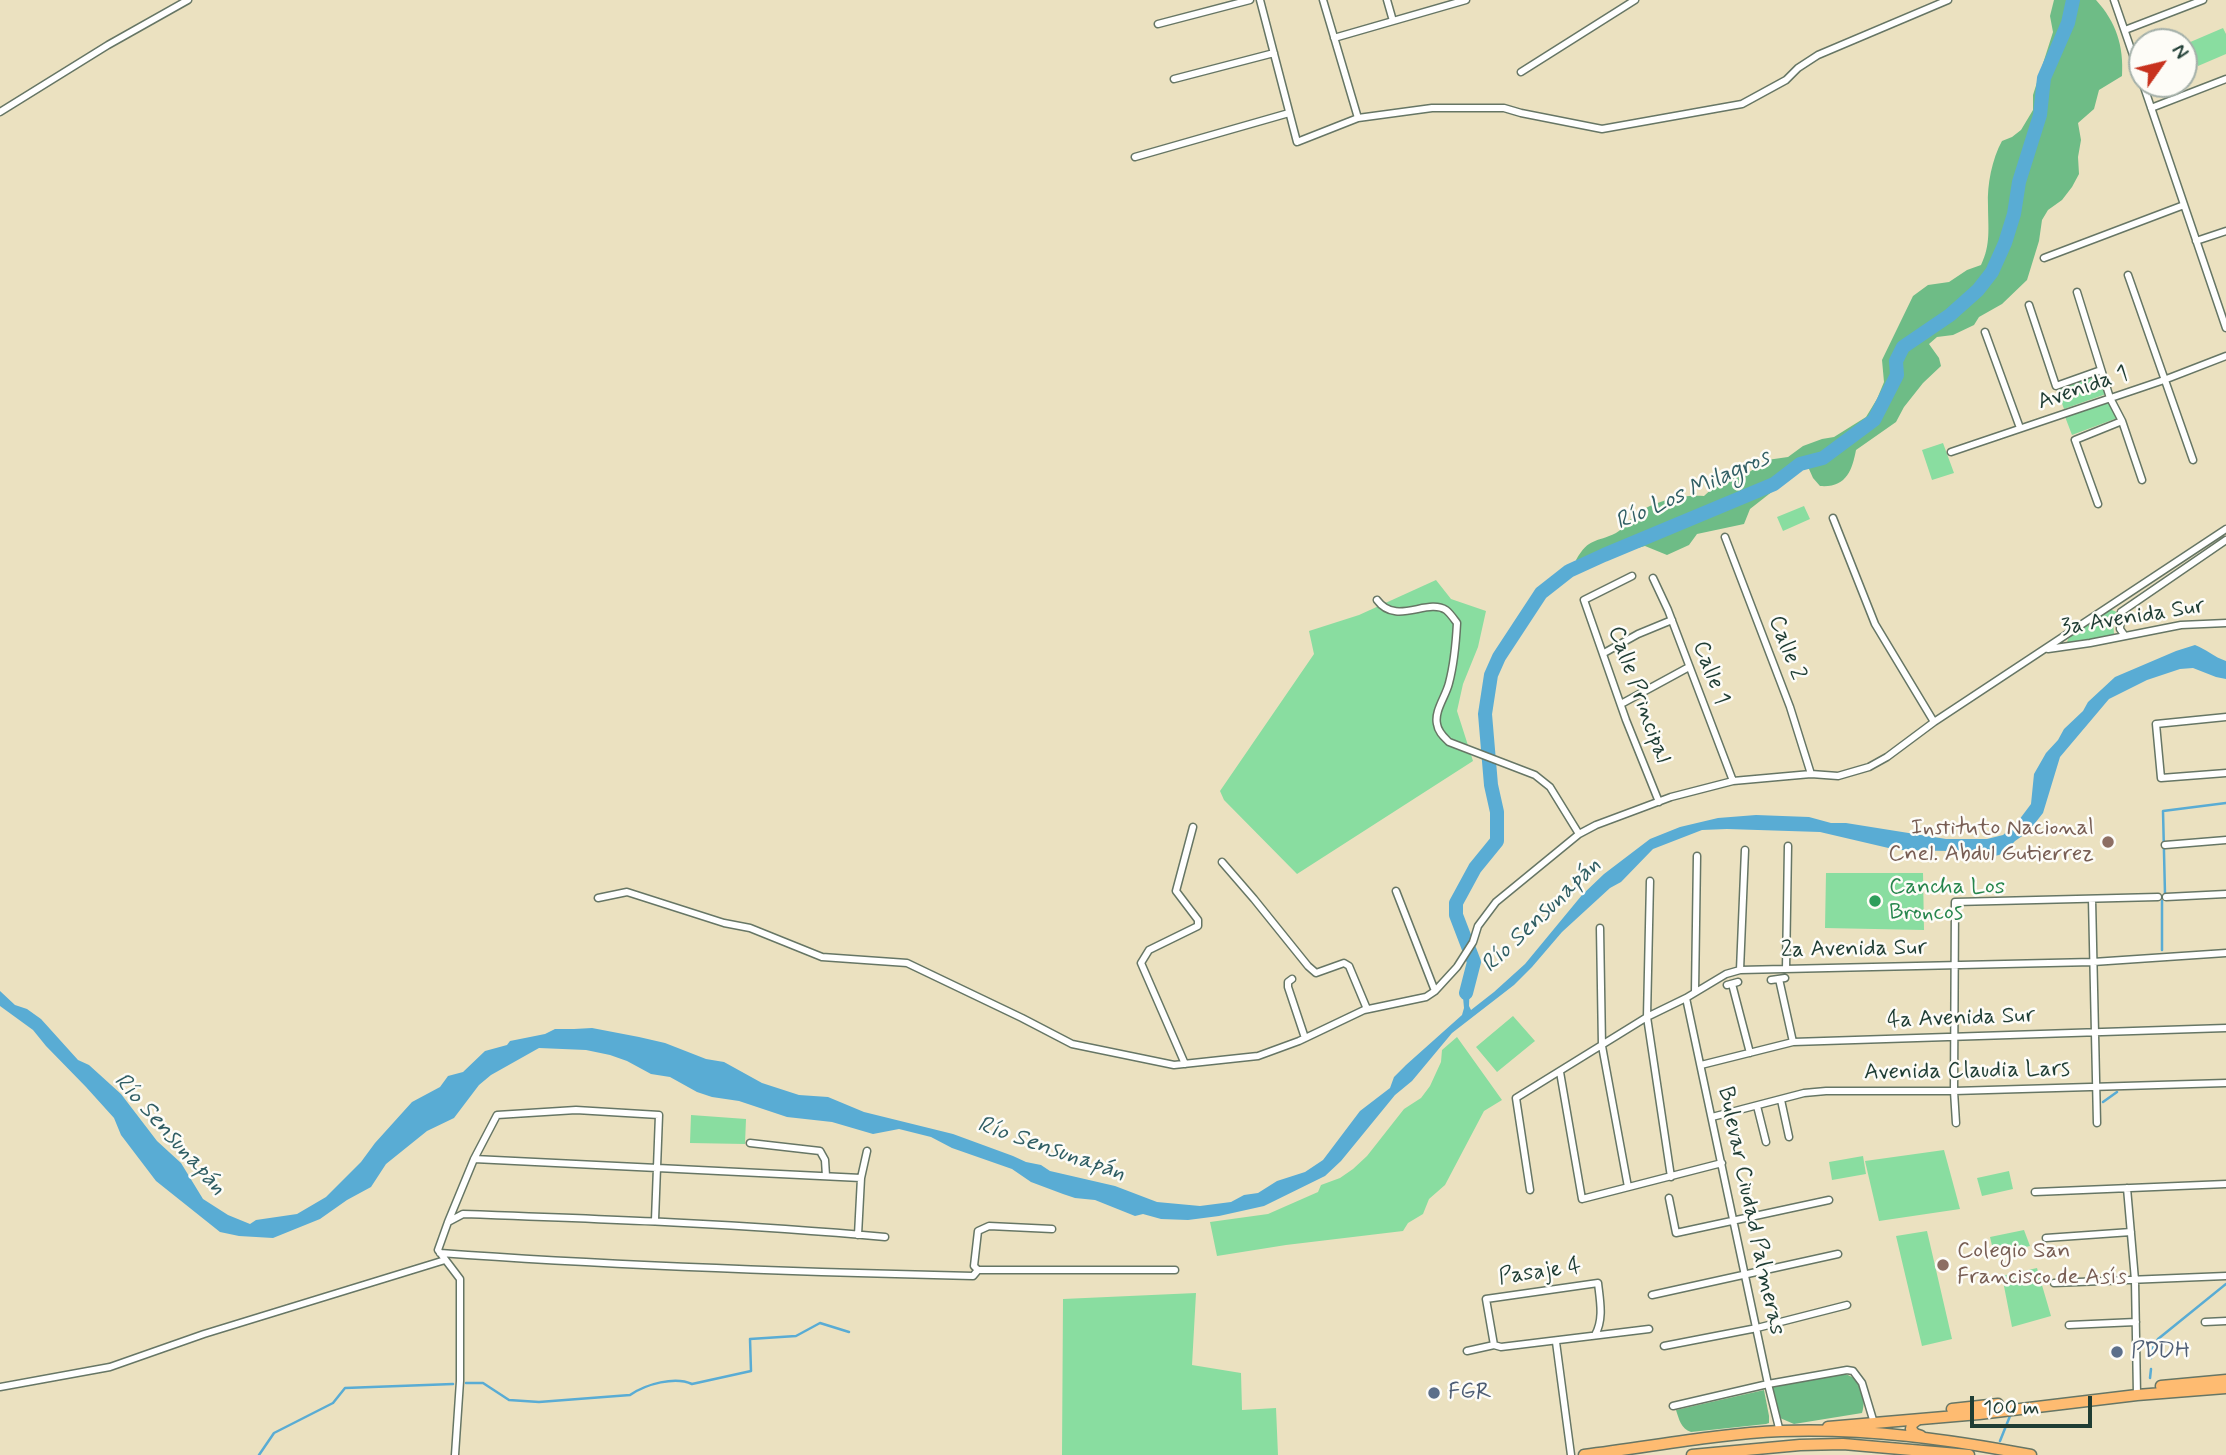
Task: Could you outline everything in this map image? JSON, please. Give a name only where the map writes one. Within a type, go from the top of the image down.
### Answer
[{"type":"main road","points":[[1584,1455],[1696,1440],[1917,1420],[2226,1380]]},
{"type":"main road","points":[[1876,1423],[1924,1412],[2137,1392],[2226,1388]]},
{"type":"main road","points":[[1917,1420],[1911,1427],[1913,1432],[1927,1438]]},
{"type":"main road","points":[[1780,1432],[1898,1434],[2031,1455]]},
{"type":"main road","points":[[1692,1455],[1811,1444],[1856,1445],[1969,1455]]},
{"type":"main road","points":[[1811,1444],[1844,1450],[1914,1455]]},
{"type":"street","points":[[0,112],[108,45],[188,0]]},
{"type":"street","points":[[1158,24],[1250,0]]},
{"type":"street","points":[[1260,0],[1297,142],[1358,118],[1432,108],[1504,108],[1602,129],[1742,104],[1786,80],[1818,55],[1948,0]]},
{"type":"street","points":[[1323,0],[1358,118]]},
{"type":"street","points":[[1387,0],[1393,21]]},
{"type":"street","points":[[1335,38],[1466,0]]},
{"type":"street","points":[[1521,72],[1635,0]]},
{"type":"street","points":[[2114,0],[2128,39]]},
{"type":"street","points":[[2125,30],[2203,0]]},
{"type":"street","points":[[1174,79],[1274,52]]},
{"type":"street","points":[[2151,108],[2226,79]]},
{"type":"street","points":[[2148,98],[2226,328]]},
{"type":"street","points":[[1135,157],[1289,113]]},
{"type":"street","points":[[2044,258],[2184,205]]},
{"type":"street","points":[[2196,240],[2226,231]]},
{"type":"street","points":[[2128,275],[2193,460]]},
{"type":"street","points":[[2077,292],[2110,398],[2122,421],[2142,480]]},
{"type":"street","points":[[2029,305],[2056,386],[2102,370]]},
{"type":"street","points":[[1985,332],[2020,428]]},
{"type":"street","name":"Avenida 1","points":[[1951,452],[2164,380],[2226,356]]},
{"type":"street","points":[[2098,504],[2074,440],[2122,421]]},
{"type":"street","points":[[1833,518],[1875,624],[1934,722]]},
{"type":"street","points":[[598,898],[627,892],[724,923],[750,928],[822,957],[907,963],[1072,1044],[1174,1065],[1258,1056],[1367,1009],[1426,997],[1435,991],[1457,967],[1473,942],[1478,926],[1496,902],[1578,834],[1659,802],[1732,781],[1811,774],[1838,776],[1869,767],[2226,529]]},
{"type":"street","name":"Calle 2","points":[[1725,537],[1790,707],[1811,774]]},
{"type":"street","points":[[2121,612],[2226,540]]},
{"type":"street","name":"Calle Principal","points":[[1632,576],[1584,600],[1659,802]]},
{"type":"street","name":"Calle 1","points":[[1653,578],[1672,621],[1732,781]]},
{"type":"street","points":[[1377,600],[1381,606],[1395,611],[1435,607],[1445,609],[1457,623],[1450,681],[1437,716],[1437,726],[1449,742],[1535,775],[1544,781],[1578,834]]},
{"type":"street","points":[[2110,606],[2121,612]]},
{"type":"street","points":[[2121,612],[2120,629],[2125,636]]},
{"type":"street","points":[[1604,653],[1637,634],[1672,621]]},
{"type":"street","name":"3a Avenida Sur","points":[[2046,649],[2181,625],[2226,623]]},
{"type":"street","points":[[1621,704],[1689,667]]},
{"type":"street","points":[[2226,717],[2156,724],[2161,778],[2226,773]]},
{"type":"street","points":[[1185,1064],[1141,963],[1149,950],[1198,926],[1198,920],[1176,891],[1193,827]]},
{"type":"street","points":[[2165,845],[2226,840]]},
{"type":"street","points":[[1786,970],[1788,846]]},
{"type":"street","points":[[1741,970],[1745,850]]},
{"type":"street","points":[[1695,992],[1698,856]]},
{"type":"street","points":[[1222,862],[1316,973],[1344,963],[1349,966],[1367,1009]]},
{"type":"street","points":[[1650,881],[1647,1017],[1671,1177]]},
{"type":"street","points":[[1396,891],[1435,991]]},
{"type":"street","points":[[1956,1123],[1955,902],[2226,894]]},
{"type":"street","points":[[2092,899],[2097,1123]]},
{"type":"street","points":[[1600,928],[1602,1046],[1628,1187]]},
{"type":"street","name":"2a Avenida Sur","points":[[1530,1191],[1516,1098],[1647,1017],[1727,974],[1741,970],[2093,962],[2226,954]]},
{"type":"street","points":[[1292,979],[1288,982],[1288,988],[1305,1038]]},
{"type":"street","points":[[1778,979],[1793,1042]]},
{"type":"street","points":[[1733,985],[1750,1053]]},
{"type":"street","name":"Bulevar Ciudad Palmeras","points":[[1686,998],[1780,1432]]},
{"type":"street","name":"4a Avenida Sur","points":[[1701,1065],[1793,1042],[2226,1028]]},
{"type":"street","points":[[1560,1072],[1582,1199],[1722,1163]]},
{"type":"street","name":"Avenida Claudia Lars","points":[[1712,1117],[1804,1093],[1826,1091],[1954,1091],[2226,1083]]},
{"type":"street","points":[[1781,1100],[1789,1136]]},
{"type":"street","points":[[1757,1106],[1766,1142]]},
{"type":"street","points":[[455,1455],[460,1381],[460,1279],[438,1250],[474,1159],[497,1115],[576,1110],[659,1115],[655,1220]]},
{"type":"street","points":[[750,1143],[820,1151],[825,1160],[826,1176]]},
{"type":"street","points":[[858,1235],[861,1178],[867,1151]]},
{"type":"street","points":[[474,1159],[861,1178]]},
{"type":"street","points":[[2035,1192],[2226,1184]]},
{"type":"street","points":[[2127,1188],[2135,1280],[2137,1392]]},
{"type":"street","points":[[1669,1198],[1676,1233],[1829,1200]]},
{"type":"street","points":[[448,1222],[463,1214],[655,1220],[885,1237]]},
{"type":"street","points":[[1052,1229],[983,1227],[978,1231],[974,1266],[978,1270],[1175,1270]]},
{"type":"street","points":[[2046,1238],[2131,1232]]},
{"type":"street","points":[[440,1253],[770,1272],[973,1276],[978,1270]]},
{"type":"street","points":[[1652,1295],[1838,1254]]},
{"type":"street","points":[[0,1387],[110,1367],[204,1334],[445,1260]]},
{"type":"street","points":[[2054,1283],[2226,1276]]},
{"type":"street","name":"Pasaje 4","points":[[1494,1345],[1486,1299],[1598,1283],[1601,1324],[1595,1335]]},
{"type":"street","points":[[1664,1346],[1756,1328],[1847,1305]]},
{"type":"street","points":[[2205,1322],[2226,1321]]},
{"type":"street","points":[[2069,1325],[2136,1322]]},
{"type":"street","points":[[1467,1351],[1494,1345],[1501,1347],[1556,1342],[1649,1329]]},
{"type":"street","points":[[1556,1342],[1571,1455]]},
{"type":"street","points":[[1673,1406],[1768,1384],[1847,1370],[1853,1371],[1862,1383],[1876,1423]]},
{"type":"green space","points":[[2054,0],[2096,0],[2114,26],[2122,55],[2122,76],[2099,90],[2094,109],[2078,123],[2081,140],[2079,174],[2062,200],[2048,210],[2042,220],[2039,241],[2027,280],[2002,304],[1979,317],[1974,325],[1953,335],[1937,337],[1929,344],[1941,366],[1923,383],[1896,422],[1856,450],[1850,471],[1842,481],[1820,486],[1809,469],[1801,469],[1750,509],[1744,524],[1697,534],[1689,545],[1667,555],[1645,546],[1623,552],[1589,567],[1576,560],[1589,544],[1616,533],[1636,514],[1651,505],[1678,497],[1704,496],[1732,474],[1748,473],[1767,460],[1788,457],[1803,446],[1834,437],[1866,417],[1884,382],[1882,360],[1913,296],[1928,285],[1949,282],[1967,270],[1981,265],[1988,243],[1988,189],[1993,164],[2002,141],[2021,130],[2033,110],[2033,95],[2053,32],[2050,16]]},
{"type":"green space","points":[[2223,28],[2226,34],[2226,54],[2198,66],[2198,39]]},
{"type":"green space","points":[[2101,370],[2109,393],[2064,409],[2056,386]]},
{"type":"green space","points":[[2110,398],[2120,417],[2072,435],[2064,414]]},
{"type":"green space","points":[[1943,443],[1954,473],[1932,480],[1922,450]]},
{"type":"green space","points":[[1804,506],[1810,519],[1783,531],[1777,517]]},
{"type":"green space","points":[[1436,580],[1451,599],[1486,611],[1478,647],[1463,684],[1457,711],[1473,761],[1297,874],[1224,800],[1220,791],[1314,654],[1309,631],[1359,615]]},
{"type":"green space","points":[[2109,609],[2117,612],[2113,619],[2114,634],[2070,644],[2067,642],[2069,637]]},
{"type":"green space","name":"Cancha Los Broncos","points":[[1826,873],[1923,873],[1924,930],[1825,928]]},
{"type":"green space","points":[[1513,1016],[1535,1041],[1497,1072],[1476,1047]]},
{"type":"green space","points":[[1457,1037],[1502,1100],[1484,1111],[1445,1185],[1429,1199],[1423,1214],[1408,1223],[1403,1231],[1217,1256],[1210,1222],[1268,1214],[1318,1192],[1321,1185],[1340,1178],[1353,1169],[1367,1156],[1404,1109],[1421,1098],[1441,1062],[1442,1050]]},
{"type":"green space","points":[[691,1115],[746,1119],[745,1144],[690,1143]]},
{"type":"green space","points":[[1944,1150],[1960,1209],[1879,1221],[1865,1161]]},
{"type":"green space","points":[[1863,1156],[1866,1174],[1832,1180],[1829,1162]]},
{"type":"green space","points":[[2009,1171],[2013,1189],[1982,1196],[1977,1178]]},
{"type":"green space","points":[[2024,1230],[2030,1246],[1994,1254],[1990,1237]]},
{"type":"green space","points":[[1927,1231],[1952,1339],[1922,1346],[1896,1236]]},
{"type":"green space","points":[[2037,1268],[2051,1316],[2012,1327],[2002,1276]]},
{"type":"green space","points":[[1196,1293],[1192,1365],[1241,1373],[1242,1410],[1276,1408],[1278,1455],[1062,1455],[1063,1299]]},
{"type":"green space","points":[[1845,1374],[1859,1384],[1864,1401],[1862,1413],[1794,1424],[1780,1418],[1772,1387]]},
{"type":"green space","points":[[1764,1390],[1769,1416],[1769,1423],[1766,1424],[1691,1432],[1683,1426],[1676,1410]]},
{"type":"water","points":[[2195,645],[2226,661],[2226,679],[2193,668],[2180,669],[2147,680],[2109,699],[2060,757],[2043,813],[2028,832],[1999,855],[1990,857],[1950,851],[1897,850],[1820,832],[1727,829],[1702,830],[1653,849],[1621,882],[1610,888],[1562,932],[1514,985],[1452,1033],[1325,1176],[1264,1206],[1219,1216],[1188,1220],[1161,1219],[1143,1214],[1135,1216],[1095,1200],[1075,1198],[1031,1182],[1012,1169],[952,1148],[931,1137],[899,1129],[873,1134],[832,1122],[787,1117],[739,1101],[697,1092],[670,1077],[651,1074],[610,1055],[586,1050],[539,1048],[491,1075],[479,1085],[454,1118],[427,1131],[386,1164],[371,1187],[320,1219],[273,1238],[239,1236],[220,1232],[156,1181],[121,1135],[114,1118],[33,1030],[0,1006],[0,991],[15,1005],[27,1009],[41,1019],[78,1060],[89,1065],[121,1094],[157,1141],[181,1163],[203,1199],[228,1215],[250,1224],[256,1220],[297,1214],[326,1197],[361,1162],[412,1102],[440,1087],[448,1076],[463,1072],[485,1051],[555,1029],[592,1028],[665,1043],[706,1059],[724,1062],[762,1083],[799,1095],[828,1097],[864,1112],[953,1134],[1026,1162],[1041,1165],[1050,1171],[1115,1186],[1157,1202],[1200,1206],[1231,1202],[1244,1195],[1258,1193],[1277,1181],[1305,1172],[1323,1160],[1360,1111],[1390,1088],[1394,1077],[1462,1015],[1462,986],[1470,974],[1471,1010],[1525,964],[1582,895],[1604,874],[1650,839],[1680,827],[1718,818],[1756,815],[1809,817],[1831,823],[1946,839],[1987,839],[2003,835],[2016,824],[2031,804],[2034,774],[2046,753],[2088,702],[2115,677]]},
{"type":"waterway","name":"Río Los Milagros","points":[[1466,993],[1474,962],[1456,915],[1456,903],[1475,868],[1497,841],[1497,812],[1491,785],[1485,714],[1491,675],[1499,657],[1541,593],[1569,571],[1774,484],[1800,464],[1823,458],[1874,420],[1897,375],[1896,361],[1903,347],[1950,315],[1978,290],[1992,272],[2014,214],[2019,182],[2040,115],[2044,78],[2068,23],[2073,0]]},
{"type":"waterway","points":[[2165,894],[2163,811],[2226,803]]},
{"type":"waterway","points":[[2162,901],[2162,950]]},
{"type":"waterway","points":[[2103,1102],[2117,1092]]},
{"type":"waterway","points":[[2151,1358],[2150,1353],[2158,1339],[2226,1284]]},
{"type":"waterway","points":[[466,1383],[483,1383],[509,1400],[539,1402],[630,1395],[661,1382],[692,1384],[751,1371],[750,1339],[796,1336],[820,1323],[849,1332]]},
{"type":"waterway","points":[[2150,1378],[2151,1369]]},
{"type":"waterway","points":[[259,1455],[274,1433],[333,1403],[345,1388],[453,1384]]},
{"type":"waterway","points":[[2000,1441],[2010,1416]]},
{"type":"place","name":"Instituto Nacional Cnel. Abdul Gutierrez","points":[[2108,842]]},
{"type":"place","name":"Cancha Los Broncos","points":[[1875,901]]},
{"type":"place","name":"Colegio San Francisco de Asís","points":[[1943,1265]]},
{"type":"place","name":"PDDH","points":[[2117,1352]]},
{"type":"place","name":"FGR","points":[[1434,1393]]},
{"type":"water label","name":"Río Sensunapán","points":[[1542,916]]},
{"type":"water label","name":"Río Sensunapán","points":[[169,1135]]},
{"type":"water label","name":"Río Sensunapán","points":[[1051,1150]]}]
